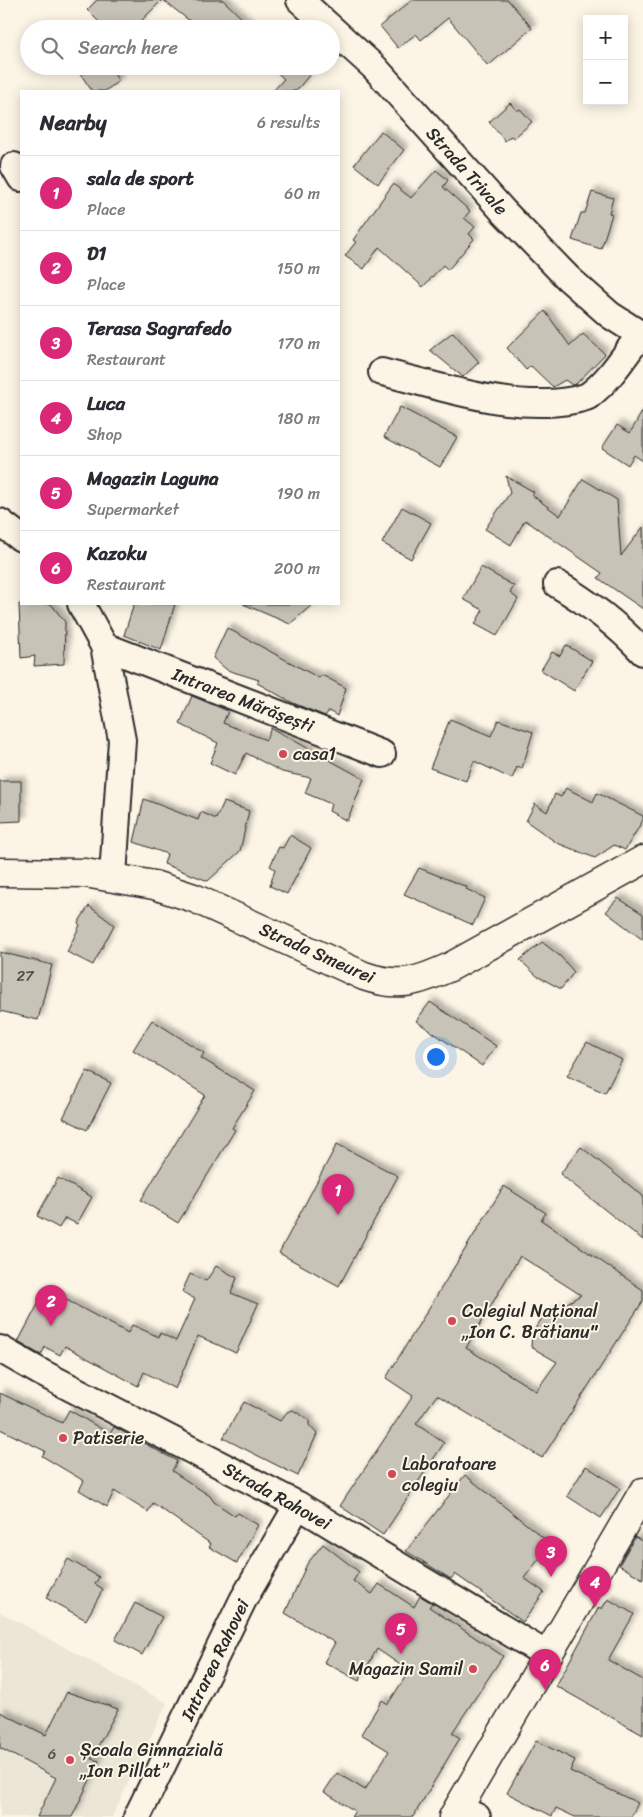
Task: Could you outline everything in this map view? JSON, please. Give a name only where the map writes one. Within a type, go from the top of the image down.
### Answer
[{"type":"main road","name":"Strada Smeurei","points":[[0,872],[50,871],[113,876],[154,885],[194,898],[364,976],[385,983],[406,983],[426,978],[450,967],[643,860]]},
{"type":"main road","points":[[463,1814],[547,1655],[643,1492]]},
{"type":"street","name":"Strada Trivale","points":[[300,0],[322,20]]},
{"type":"street","name":"Strada Trivale","points":[[340,36],[375,68],[504,212],[568,278],[610,314],[642,336]]},
{"type":"street","points":[[382,372],[475,394],[521,402],[561,402],[587,397],[611,376],[642,336]]},
{"type":"street","points":[[0,522],[20,537]]},
{"type":"street","points":[[557,584],[595,607],[628,635],[643,652]]},
{"type":"street","points":[[82,605],[104,646],[122,740],[113,876]]},
{"type":"street","name":"Intrarea Mărășești","points":[[104,646],[382,754]]},
{"type":"street","name":"Strada Rahovei","points":[[0,1349],[42,1373],[298,1505],[547,1655]]},
{"type":"street","name":"Intrarea Rahovei","points":[[137,1817],[243,1600],[298,1505]]},
{"type":"shaded area","name":"Școala Gimnazială „Ion Pillat”","points":[[0,1612],[167,1703],[112,1817],[0,1817]]},
{"type":"building","points":[[97,0],[162,0],[142,20],[97,20],[87,10]]},
{"type":"building","points":[[163,0],[223,0],[244,20],[189,20]]},
{"type":"building","points":[[412,0],[508,0],[532,28],[488,66],[448,18],[421,40],[416,34],[398,48],[380,26]]},
{"type":"building","points":[[81,75],[115,75],[119,81],[106,90],[91,90]]},
{"type":"building","points":[[280,75],[309,75],[297,90],[274,90],[284,79]]},
{"type":"building","points":[[510,103],[517,111],[520,109],[532,122],[514,138],[511,136],[505,141],[489,122]]},
{"type":"building","points":[[381,131],[404,150],[378,184],[354,165]]},
{"type":"building","points":[[436,170],[448,180],[443,187],[470,211],[464,218],[475,227],[469,234],[474,239],[448,270],[443,265],[423,287],[379,247],[364,269],[345,256],[356,242],[353,240],[393,184],[411,198]]},
{"type":"building","points":[[592,192],[613,198],[609,213],[612,214],[601,249],[572,240],[581,213],[585,213]]},
{"type":"building","points":[[545,311],[570,346],[583,334],[605,354],[576,384],[572,385],[565,380],[553,387],[531,366],[526,370],[507,348]]},
{"type":"building","points":[[453,332],[479,362],[463,377],[430,350]]},
{"type":"building","points":[[400,407],[457,437],[440,467],[384,437]]},
{"type":"building","points":[[643,410],[643,461],[634,455],[628,465],[602,448],[617,425],[630,433]]},
{"type":"building","points":[[506,476],[534,492],[532,495],[560,516],[583,479],[617,500],[621,556],[643,527],[643,609],[598,578],[602,573],[525,520],[511,545],[485,529],[510,493]]},
{"type":"building","points":[[402,507],[431,523],[411,559],[382,543]]},
{"type":"building","points":[[481,567],[514,586],[510,593],[518,599],[497,636],[475,624],[483,610],[463,599]]},
{"type":"building","points":[[19,604],[52,605],[65,622],[64,664],[34,666],[35,656],[21,658]]},
{"type":"building","points":[[134,605],[175,605],[161,650],[124,635]]},
{"type":"building","points":[[245,605],[312,605],[290,624]]},
{"type":"building","points":[[227,628],[319,678],[322,675],[346,688],[337,716],[329,711],[325,716],[293,703],[257,683],[259,680],[227,670],[213,658]]},
{"type":"building","points":[[566,645],[592,661],[574,691],[541,670],[552,652],[560,656]]},
{"type":"building","points":[[192,696],[228,711],[223,723],[266,740],[271,728],[364,779],[347,821],[329,811],[331,804],[305,793],[311,778],[282,772],[246,753],[235,775],[210,763],[218,743],[180,724]]},
{"type":"building","points":[[450,719],[491,736],[498,720],[533,732],[522,769],[517,767],[512,779],[474,761],[466,781],[430,768]]},
{"type":"building","points":[[0,781],[21,781],[21,821],[0,822]]},
{"type":"building","points":[[566,788],[593,802],[597,793],[643,816],[643,820],[625,850],[614,845],[595,858],[557,843],[526,821],[535,804],[547,812],[555,794],[561,797]]},
{"type":"building","points":[[144,799],[198,820],[201,812],[216,819],[224,802],[249,811],[240,851],[208,881],[164,864],[167,854],[134,842]]},
{"type":"building","points":[[290,835],[311,848],[287,894],[270,886],[275,869],[270,866],[279,847],[283,848]]},
{"type":"building","points":[[419,868],[467,887],[466,889],[485,898],[473,925],[404,894]]},
{"type":"building","points":[[618,898],[643,914],[643,940],[606,912]]},
{"type":"building","points":[[89,906],[114,925],[93,965],[67,952],[80,925],[78,923]]},
{"type":"building","points":[[542,942],[560,956],[574,972],[561,989],[537,976],[520,960]]},
{"type":"building","points":[[0,952],[52,965],[38,1020],[0,1011]]},
{"type":"building","points":[[430,1002],[496,1046],[482,1066],[416,1021]]},
{"type":"building","points":[[152,1020],[204,1053],[201,1058],[255,1091],[232,1128],[235,1130],[178,1223],[141,1200],[205,1095],[133,1050]]},
{"type":"building","points":[[587,1042],[622,1060],[605,1093],[567,1076]]},
{"type":"building","points":[[87,1071],[111,1083],[87,1130],[63,1118]]},
{"type":"building","points":[[337,1144],[398,1176],[339,1286],[279,1253]]},
{"type":"building","points":[[581,1147],[643,1196],[643,1240],[560,1174]]},
{"type":"building","points":[[58,1178],[92,1197],[77,1224],[65,1218],[59,1228],[37,1216]]},
{"type":"building","name":"Colegiul Național „Ion C. Brătianu\"","points":[[504,1186],[546,1213],[541,1220],[643,1290],[643,1301],[542,1458],[437,1395],[416,1424],[444,1443],[383,1535],[340,1506],[413,1396],[386,1378]],"holes":[[[520,1256],[581,1295],[543,1317],[532,1333],[531,1347],[557,1362],[536,1391],[466,1348]]]},
{"type":"building","points":[[216,1266],[237,1278],[231,1293],[258,1304],[236,1353],[198,1336],[175,1389],[144,1372],[138,1386],[65,1346],[60,1355],[45,1347],[41,1355],[18,1342],[46,1289],[128,1333],[132,1325],[159,1337],[160,1333],[176,1341],[195,1299],[182,1292],[190,1274],[206,1281]]},
{"type":"building","points":[[0,1393],[62,1423],[69,1410],[110,1434],[114,1427],[177,1461],[172,1471],[210,1496],[214,1502],[235,1516],[238,1513],[258,1525],[237,1563],[209,1547],[211,1544],[153,1503],[148,1512],[114,1491],[107,1507],[79,1490],[84,1481],[42,1456],[45,1451],[0,1429]]},
{"type":"building","points":[[244,1402],[280,1421],[287,1412],[293,1410],[309,1420],[309,1425],[317,1434],[298,1476],[223,1438]]},
{"type":"building","points":[[586,1466],[620,1488],[601,1518],[567,1496]]},
{"type":"building","points":[[465,1475],[551,1544],[524,1578],[544,1592],[523,1622],[455,1574],[451,1579],[406,1551]]},
{"type":"building","points":[[635,1537],[643,1542],[643,1579],[619,1565]]},
{"type":"building","points":[[323,1544],[359,1572],[353,1581],[372,1594],[379,1584],[414,1607],[420,1596],[432,1603],[429,1607],[503,1656],[452,1733],[460,1738],[413,1817],[351,1817],[355,1811],[324,1792],[337,1773],[365,1790],[389,1751],[361,1734],[382,1700],[388,1704],[409,1671],[377,1649],[359,1681],[324,1662],[335,1643],[285,1613],[307,1564]]},
{"type":"building","points":[[68,1559],[99,1577],[95,1584],[103,1589],[86,1620],[46,1598]]},
{"type":"building","points":[[608,1599],[634,1614],[608,1660],[643,1680],[643,1735],[556,1686],[599,1607],[602,1609]]},
{"type":"building","points":[[135,1603],[162,1617],[142,1655],[115,1640]]},
{"type":"building","points":[[67,1692],[118,1709],[91,1759],[99,1761],[72,1817],[37,1817],[56,1778],[0,1748],[0,1712],[46,1735]]},
{"type":"building","points":[[536,1741],[575,1760],[570,1771],[638,1803],[631,1817],[575,1817],[556,1808],[552,1816],[507,1793]]},
{"type":"place","name":"casa1","points":[[283,754]]},
{"type":"place","name":"sala de sport","points":[[338,1215]]},
{"type":"place","name":"Colegiul Național „Ion C. Brătianu\"","points":[[452,1321]]},
{"type":"place","name":"D1","points":[[51,1326]]},
{"type":"place","name":"Patiserie","points":[[63,1438]]},
{"type":"place","name":"Laboratoare colegiu","points":[[392,1474]]},
{"type":"place","name":"Terasa Sagrafedo","points":[[551,1577]]},
{"type":"place","name":"Luca","points":[[595,1607]]},
{"type":"place","name":"Magazin Laguna","points":[[401,1654]]},
{"type":"place","name":"Magazin Samil","points":[[473,1669]]},
{"type":"place","name":"Kazoku","points":[[545,1690]]},
{"type":"place","name":"Școala Gimnazială „Ion Pillat”","points":[[70,1760]]}]
